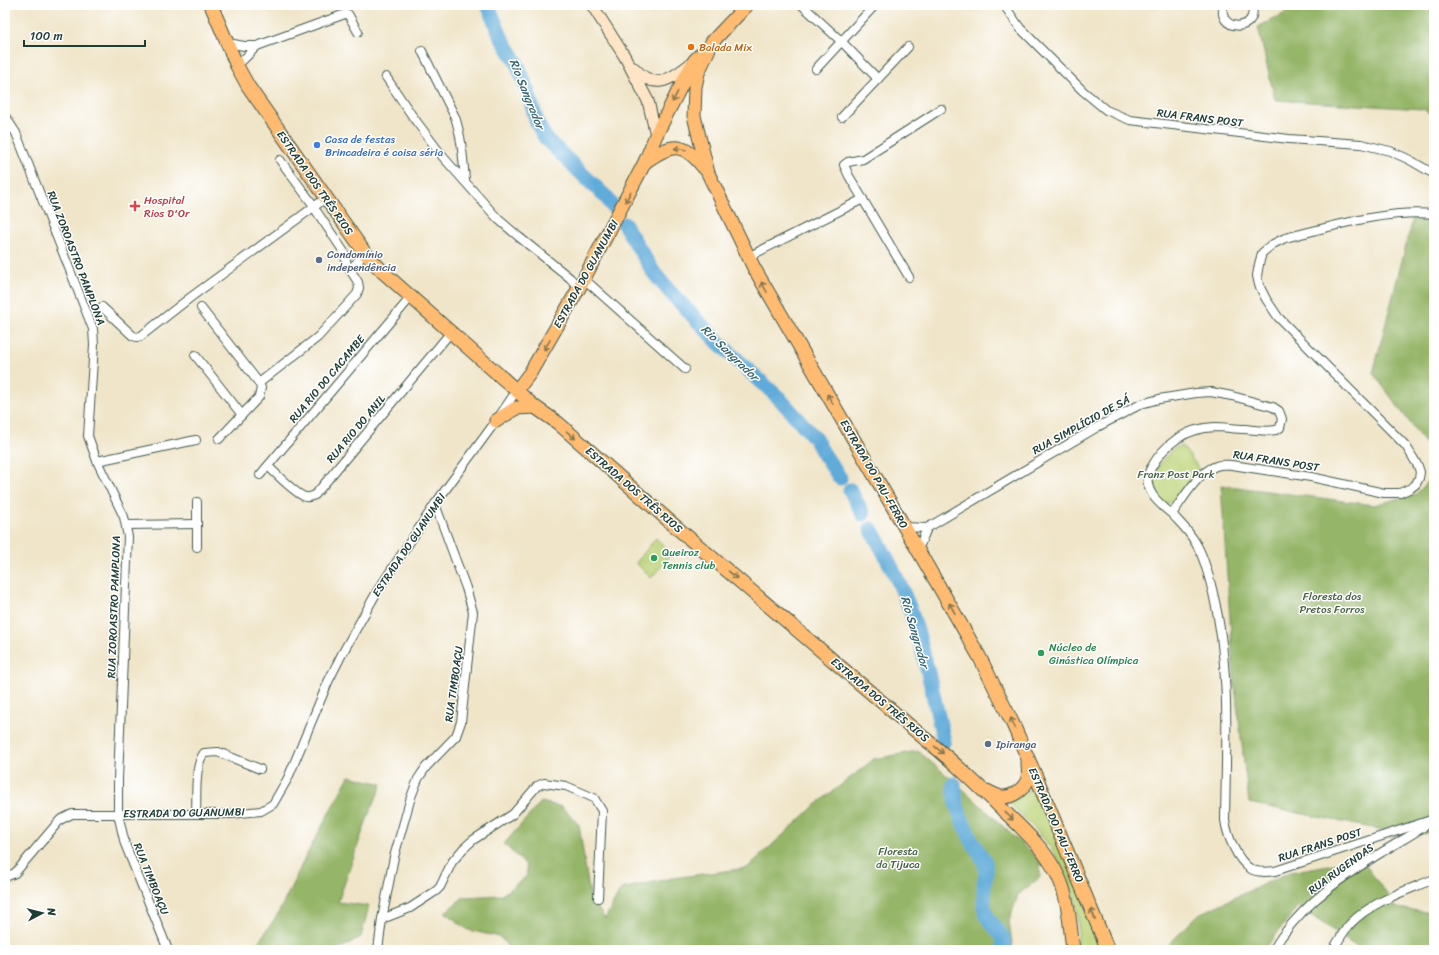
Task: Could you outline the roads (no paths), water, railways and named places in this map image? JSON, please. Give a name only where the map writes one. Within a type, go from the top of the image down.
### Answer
[{"type":"main road","name":"ESTRADA DOS TRÊS RIOS","points":[[211,5],[237,66],[248,86],[365,253],[384,273],[517,390],[558,423],[682,532],[950,759],[982,788],[1036,843],[1050,862],[1064,892],[1074,950]]},
{"type":"main road","name":"ESTRADA DO PAU-FERRO","points":[[747,5],[712,42],[698,73],[694,104],[696,128],[708,173],[754,268],[979,656],[1012,722],[1108,950]]},
{"type":"main road","name":"ESTRADA DO GUANUMBI","points":[[517,390],[530,373],[581,283],[645,162],[656,135],[695,60],[712,42]]},
{"type":"main road","points":[[645,162],[668,149],[679,147],[695,156],[708,173]]},
{"type":"main road","points":[[489,365],[513,375],[523,376],[530,373],[529,382],[532,395],[538,408],[516,408],[496,421]]},
{"type":"main road","points":[[982,788],[1000,796],[1011,796],[1024,786],[1028,778],[1028,759]]},
{"type":"street","points":[[592,5],[625,57],[648,101],[656,135]]},
{"type":"street","points":[[816,69],[875,5]]},
{"type":"street","name":"RUA FRANS POST","points":[[1004,5],[1020,28],[1083,91],[1106,110],[1117,116],[1130,120],[1290,139],[1361,144],[1390,152],[1434,174]]},
{"type":"street","points":[[1222,6],[1226,21],[1234,26],[1239,26],[1244,25],[1251,19],[1253,14],[1252,5]]},
{"type":"street","points":[[805,6],[878,79]]},
{"type":"street","points":[[228,44],[257,46],[345,14],[348,14],[358,32]]},
{"type":"street","points":[[237,66],[257,46]]},
{"type":"street","points":[[842,117],[908,47]]},
{"type":"street","points":[[422,51],[455,117],[461,138],[465,180]]},
{"type":"street","points":[[625,57],[639,73],[647,79],[656,82],[669,79],[695,60]]},
{"type":"street","points":[[386,78],[443,157],[498,219],[570,278],[581,283],[685,369]]},
{"type":"street","points":[[909,277],[844,165],[850,161],[863,159],[941,109]]},
{"type":"street","name":"RUA ZOROASTRO PAMPLONA","points":[[5,116],[16,133],[93,329],[94,345],[88,436],[127,525],[128,537],[118,779],[118,814]]},
{"type":"street","points":[[259,383],[318,337],[357,294],[359,288],[358,282],[347,265],[344,252],[280,160]]},
{"type":"street","points":[[102,307],[133,336],[141,336],[190,297],[315,209],[326,198]]},
{"type":"street","points":[[748,256],[863,199]]},
{"type":"street","name":"RUA FRANS POST","points":[[1434,214],[1402,213],[1363,220],[1285,238],[1273,244],[1262,253],[1258,264],[1257,276],[1258,285],[1278,317],[1406,446],[1414,457],[1420,472],[1416,484],[1400,493],[1384,493],[1311,477],[1224,465],[1217,466],[1205,472],[1189,490],[1172,514],[1189,532],[1196,543],[1210,581],[1218,612],[1223,644],[1226,686],[1226,830],[1243,861],[1251,869],[1262,872],[1275,871],[1434,820]]},
{"type":"street","points":[[350,270],[365,253]]},
{"type":"street","name":"RUA RIO DO CACAMBE","points":[[260,475],[411,297]]},
{"type":"street","points":[[201,308],[259,383],[261,388],[259,397],[219,439]]},
{"type":"street","name":"RUA RIO DO ANIL","points":[[268,466],[299,494],[305,497],[311,497],[451,332]]},
{"type":"street","points":[[195,355],[242,415]]},
{"type":"street","name":"ESTRADA DO GUANUMBI","points":[[5,878],[15,873],[58,824],[66,816],[72,814],[231,814],[261,811],[273,804],[288,778],[328,682],[378,590],[435,504],[517,390]]},
{"type":"street","name":"RUA SIMPLÍCIO DE SÁ","points":[[927,528],[1099,426],[1141,404],[1180,395],[1211,392],[1266,404],[1279,411],[1282,418],[1280,428],[1276,430],[1215,427],[1200,429],[1185,434],[1166,446],[1155,460],[1149,471],[1148,483],[1151,493],[1158,502],[1172,514]]},
{"type":"street","points":[[98,461],[196,440]]},
{"type":"street","points":[[197,502],[197,547]]},
{"type":"street","name":"RUA TIMBOAÇU","points":[[378,950],[382,919],[394,857],[411,797],[418,780],[426,767],[456,736],[461,722],[473,612],[466,588],[435,504]]},
{"type":"street","points":[[127,525],[196,524]]},
{"type":"street","points":[[905,527],[927,528],[918,550]]},
{"type":"street","points":[[196,814],[200,759],[204,753],[218,752],[260,769]]},
{"type":"street","points":[[382,919],[410,908],[436,891],[440,887],[452,862],[463,849],[473,840],[513,814],[537,786],[544,783],[566,786],[594,798],[602,811],[598,898]]},
{"type":"street","name":"RUA TIMBOAÇU","points":[[118,814],[125,844],[168,950]]},
{"type":"street","name":"RUA RUGENDAS","points":[[1273,950],[1301,914],[1329,889],[1369,860],[1417,832],[1434,820]]},
{"type":"street","points":[[1333,950],[1350,924],[1361,915],[1384,900],[1434,879]]},
{"type":"waterway","name":"Rio Sangrador","points":[[488,5],[501,37],[516,61],[528,91],[537,123],[546,139],[607,198],[613,207]]},
{"type":"waterway","name":"Rio Sangrador","points":[[624,224],[654,273],[670,292],[719,343],[779,398],[815,438],[840,478]]},
{"type":"waterway","name":"Rio Sangrador","points":[[850,490],[863,514]]},
{"type":"waterway","name":"Rio Sangrador","points":[[871,529],[892,568],[910,609],[924,658],[944,741]]},
{"type":"waterway","name":"Rio Sangrador","points":[[954,784],[956,803],[961,817],[971,839],[985,862],[986,875],[984,883],[984,907],[987,917],[1003,938],[1004,950]]},
{"type":"place","name":"Balada Mix","points":[[691,47]]},
{"type":"place","name":"Casa de festas Brincadeira é coisa séria","points":[[317,145]]},
{"type":"place","name":"Hospital Rios D'Or","points":[[135,206]]},
{"type":"place","name":"Condomínio independência","points":[[319,260]]},
{"type":"place","name":"Queiroz Tennis club","points":[[654,558]]},
{"type":"place","name":"Núcleo de Ginástica Olímpica","points":[[1041,653]]},
{"type":"place","name":"Ipiranga","points":[[988,744]]},
{"type":"park label","name":"Franz Post Park","points":[[1176,474]]},
{"type":"park label","name":"Floresta dos Pretos Forros","points":[[1332,602]]},
{"type":"park label","name":"Floresta da Tijuca","points":[[898,857]]}]
